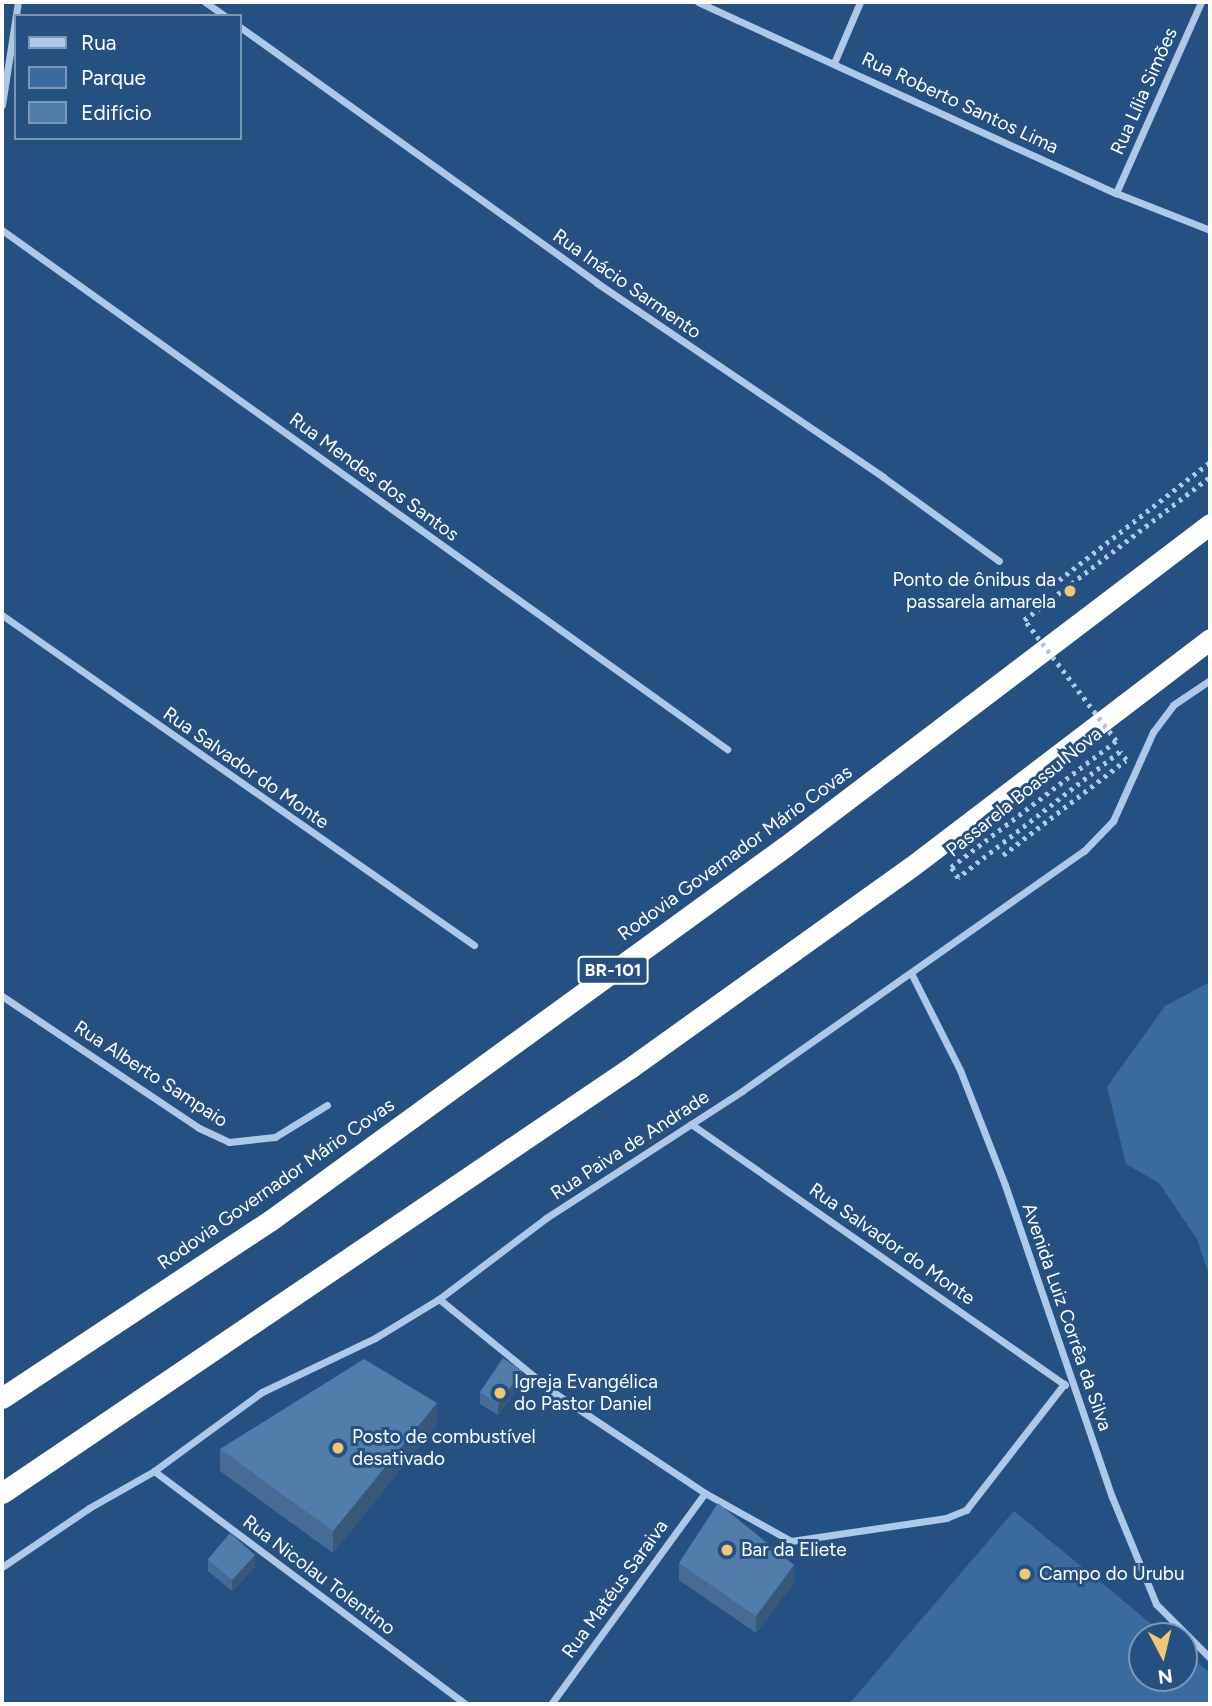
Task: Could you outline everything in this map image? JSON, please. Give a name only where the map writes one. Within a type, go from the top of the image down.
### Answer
[{"type":"highway","name":"Rodovia Governador Mário Covas","points":[[2,1398],[271,1220],[786,846],[1210,524]]},
{"type":"highway","points":[[2,1493],[630,1068],[911,867],[1210,639]]},
{"type":"street","points":[[205,2],[222,14]]},
{"type":"street","name":"Rua Roberto Santos Lima","points":[[698,2],[1116,192],[1210,230]]},
{"type":"street","points":[[834,63],[860,2]]},
{"type":"street","name":"Rua Lília Simões","points":[[1116,192],[1201,2]]},
{"type":"street","points":[[2,105],[14,28]]},
{"type":"street","name":"Rua Inácio Sarmento","points":[[242,28],[597,284],[883,477],[999,561]]},
{"type":"street","name":"Rua Mendes dos Santos","points":[[2,230],[727,749]]},
{"type":"street","name":"Rua Salvador do Monte","points":[[2,615],[474,945]]},
{"type":"street","name":"Rua Paiva de Andrade","points":[[2,1567],[89,1508],[154,1471],[262,1392],[375,1338],[439,1299],[546,1218],[691,1124],[1084,851],[1114,821],[1153,732],[1174,705],[1210,680]]},
{"type":"street","name":"Avenida Luiz Corrêa da Silva","points":[[911,973],[960,1070],[1000,1172],[1074,1392],[1156,1604],[1210,1658]]},
{"type":"street","name":"Rua Alberto Sampaio","points":[[2,996],[199,1128],[229,1142],[275,1137],[327,1105]]},
{"type":"street","name":"Rua Salvador do Monte","points":[[691,1124],[1074,1392]]},
{"type":"street","points":[[439,1299],[556,1394],[705,1493],[791,1541],[946,1518],[966,1510],[1064,1384]]},
{"type":"street","name":"Rua Nicolau Tolentino","points":[[154,1471],[465,1704]]},
{"type":"street","name":"Rua Matéus Saraiva","points":[[551,1704],[705,1493]]},
{"type":"path","points":[[1059,580],[1210,462]]},
{"type":"path","name":"Passarela Boassu Nova","points":[[1003,855],[1126,760],[1119,752],[958,878],[951,867],[1116,741],[1024,620],[1210,477]]},
{"type":"green space","points":[[1210,982],[1210,1278],[1197,1239],[1159,1183],[1126,1164],[1107,1087],[1165,1006]]},
{"type":"green space","name":"Campo do Urubu","points":[[1014,1511],[1149,1622],[1128,1622],[1128,1692],[1198,1692],[1198,1663],[1210,1673],[1210,1704],[849,1704]]},
{"type":"building","points":[[503,1358],[522,1371],[498,1404],[480,1392]]},
{"type":"building","name":"Posto de combustível desativado","points":[[364,1359],[437,1403],[333,1531],[220,1449]]},
{"type":"building","name":"Bar da Eliete","points":[[718,1503],[794,1565],[756,1616],[679,1563]]},
{"type":"building","points":[[230,1533],[255,1555],[232,1580],[208,1559]]},
{"type":"place","name":"Ponto de ônibus da passarela amarela","points":[[1070,591]]},
{"type":"place","name":"Igreja Evangélica do Pastor Daniel","points":[[500,1393]]},
{"type":"place","name":"Posto de combustível desativado","points":[[338,1448]]},
{"type":"place","name":"Bar da Eliete","points":[[727,1550]]},
{"type":"place","name":"Campo do Urubu","points":[[1025,1574]]}]
